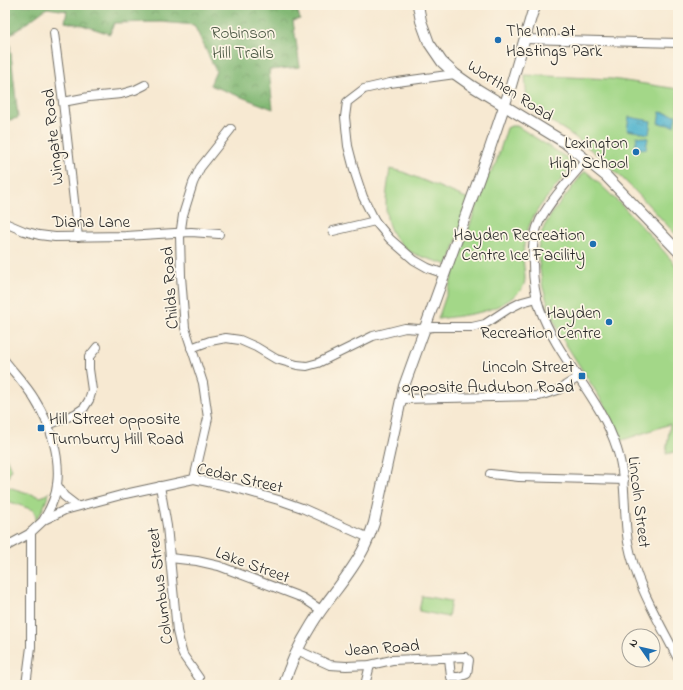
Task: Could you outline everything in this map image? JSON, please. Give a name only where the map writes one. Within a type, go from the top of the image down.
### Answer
[{"type":"main road","name":"Worthen Road","points":[[418,5],[429,43],[442,62],[455,74],[504,106],[564,142],[606,176],[678,251]]},
{"type":"main road","points":[[284,685],[297,650],[321,610],[359,558],[369,538],[374,523],[401,399],[470,200],[490,148],[536,5]]},
{"type":"street","name":"Wingate Road","points":[[54,33],[78,237]]},
{"type":"street","points":[[524,39],[678,43]]},
{"type":"street","points":[[445,274],[428,268],[414,260],[390,239],[375,221],[363,197],[355,173],[348,146],[345,117],[347,102],[364,88],[455,74]]},
{"type":"street","points":[[63,102],[121,94],[145,85]]},
{"type":"street","name":"Childs Road","points":[[194,479],[208,418],[203,383],[185,328],[181,276],[180,233],[187,200],[200,168],[231,129]]},
{"type":"street","name":"Lincoln Street","points":[[586,160],[545,212],[536,230],[532,253],[537,298],[552,334],[597,405],[613,437],[622,465],[624,480],[625,522],[631,556],[642,588],[678,659]]},
{"type":"street","points":[[333,231],[375,221]]},
{"type":"street","name":"Diana Lane","points":[[5,223],[39,236],[55,237],[126,236],[191,232],[219,234]]},
{"type":"street","points":[[191,348],[210,341],[226,338],[240,340],[256,347],[276,359],[292,364],[307,366],[318,363],[373,336],[405,328],[419,330],[433,327],[472,327],[485,324],[522,302],[537,298]]},
{"type":"street","points":[[48,425],[76,414],[84,408],[89,400],[92,390],[89,357],[97,347]]},
{"type":"street","points":[[5,361],[33,397],[48,425],[56,458],[57,485],[53,502],[44,520]]},
{"type":"street","points":[[401,399],[539,396],[558,390],[579,377]]},
{"type":"street","points":[[490,474],[624,480]]},
{"type":"street","name":"Cedar Street","points":[[5,547],[31,532],[44,520],[59,512],[77,506],[194,479],[238,488],[282,501],[302,508],[369,538]]},
{"type":"street","points":[[57,485],[64,496],[77,506]]},
{"type":"street","name":"Columbus Street","points":[[160,486],[170,558],[177,631],[183,655],[199,678]]},
{"type":"street","points":[[26,685],[31,648],[31,532]]},
{"type":"street","name":"Lake Street","points":[[170,558],[197,561],[219,566],[303,598],[321,610]]},
{"type":"street","name":"Jean Road","points":[[297,650],[330,665],[346,666],[370,665],[392,660],[465,657],[469,660],[467,674],[451,681],[449,658]]},
{"type":"street","points":[[365,685],[370,665]]},
{"type":"green space","name":"Robinson Hill Trails","points":[[5,5],[296,5],[300,19],[293,21],[300,67],[269,70],[273,109],[210,85],[216,71],[194,25],[161,22],[114,23],[110,34],[82,25],[65,22],[67,11],[47,8],[9,36],[18,118],[5,121]]},
{"type":"green space","name":"Lexington High School","points":[[525,75],[612,79],[678,89],[678,237],[606,163],[574,136],[529,107],[527,102]]},
{"type":"green space","points":[[517,126],[572,161],[563,177],[539,208],[529,228],[523,253],[525,281],[520,291],[505,303],[496,307],[477,313],[438,319],[486,178],[495,166],[507,128]]},
{"type":"green space","points":[[390,169],[403,172],[471,200],[448,265],[410,252],[405,249],[392,232],[388,224],[386,206]]},
{"type":"green space","points":[[584,172],[587,172],[623,207],[678,268],[678,451],[666,454],[670,424],[620,441],[607,409],[560,335],[548,304],[543,288],[539,263],[538,251],[540,236],[551,215]]},
{"type":"green space","points":[[5,455],[11,469],[5,486]]},
{"type":"green space","points":[[5,486],[41,497],[50,491],[43,509],[35,522],[36,517],[33,510],[5,500]]},
{"type":"green space","points":[[422,596],[451,601],[448,617],[419,611]]},
{"type":"water","points":[[660,112],[676,115],[674,126],[658,123]]},
{"type":"water","points":[[629,117],[651,121],[649,134],[627,130]]},
{"type":"water","points":[[637,136],[648,138],[646,149],[635,148]]},
{"type":"place","name":"The Inn at Hastings Park","points":[[498,40]]},
{"type":"place","name":"Lexington High School","points":[[636,152]]},
{"type":"place","name":"Hayden Recreation Centre Ice Facility","points":[[593,244]]},
{"type":"place","name":"Hayden Recreation Centre","points":[[609,322]]},
{"type":"place","name":"Lincoln Street opposite Audubon Road","points":[[582,376]]},
{"type":"place","name":"Hill Street opposite Turnburry Hill Road","points":[[41,428]]}]
